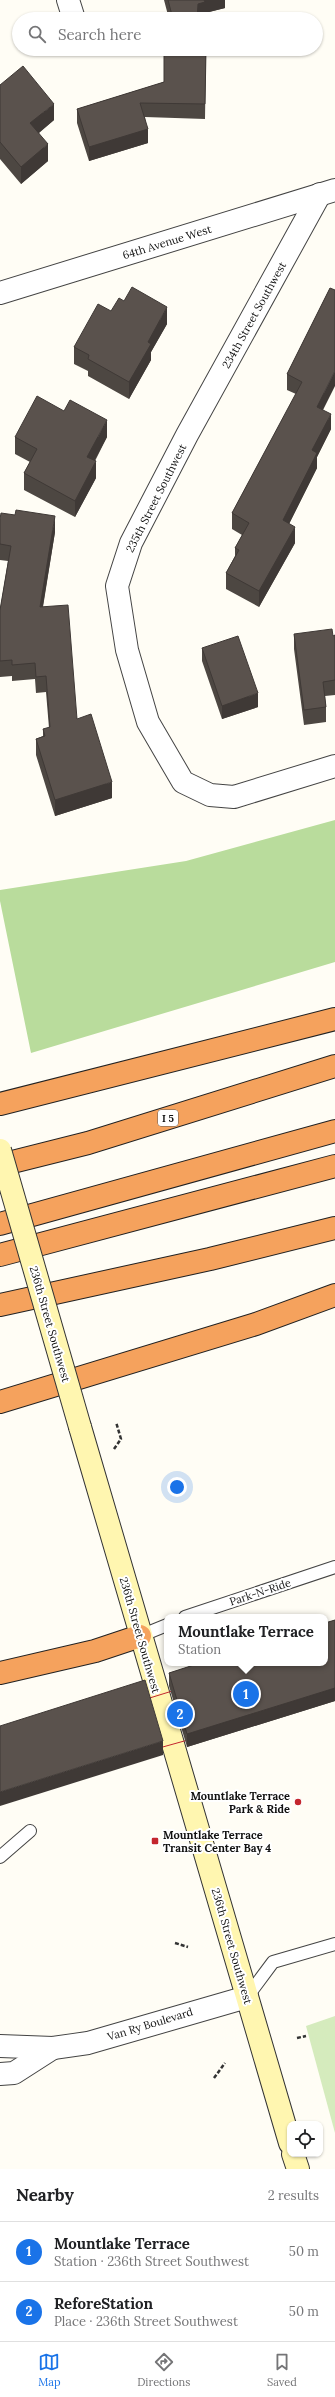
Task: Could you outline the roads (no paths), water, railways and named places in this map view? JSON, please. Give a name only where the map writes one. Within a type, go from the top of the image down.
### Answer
[{"type":"highway","points":[[0,1104],[335,1019]]},
{"type":"highway","name":"I 5","points":[[0,1165],[88,1143],[335,1066]]},
{"type":"highway","points":[[0,1224],[335,1131]]},
{"type":"highway","points":[[0,1255],[335,1166]]},
{"type":"highway","points":[[0,1306],[210,1259],[335,1228]]},
{"type":"highway","points":[[0,1402],[256,1324],[335,1295]]},
{"type":"highway","points":[[0,1672],[95,1651],[140,1636]]},
{"type":"main road","name":"236th Street Southwest","points":[[0,1150],[140,1636],[287,2133]]},
{"type":"main road","points":[[294,2157],[298,2169]]},
{"type":"street","points":[[68,0],[72,12]]},
{"type":"street","name":"64th Avenue West","points":[[0,293],[328,197]]},
{"type":"street","name":"234th Street Southwest","points":[[187,435],[328,197]]},
{"type":"street","name":"235th Street Southwest","points":[[187,435],[131,543],[117,586],[127,650],[148,722],[183,782],[210,795],[234,797],[335,766]]},
{"type":"street","name":"Van Ry Boulevard","points":[[0,2046],[53,2048],[88,2043],[247,1997]]},
{"type":"street","name":"Van Ry Boulevard","points":[[0,2074],[14,2073],[53,2048]]},
{"type":"lane","name":"Park-N-Ride","points":[[194,1614],[335,1567]]},
{"type":"lane","points":[[140,1636],[164,1625]]},
{"type":"lane","points":[[0,1857],[30,1830]]},
{"type":"lane","points":[[247,1997],[273,1962],[335,1944]]},
{"type":"tram line","points":[[140,1701],[182,1688]]},
{"type":"tram line","points":[[152,1750],[195,1738]]},
{"type":"place","name":"Mountlake Terrace","points":[[246,1694]]},
{"type":"place","name":"ReforeStation","points":[[180,1714]]},
{"type":"place","name":"Mountlake Terrace Park & Ride","points":[[298,1802]]},
{"type":"place","name":"Mountlake Terrace Transit Center Bay 4","points":[[155,1841]]}]
